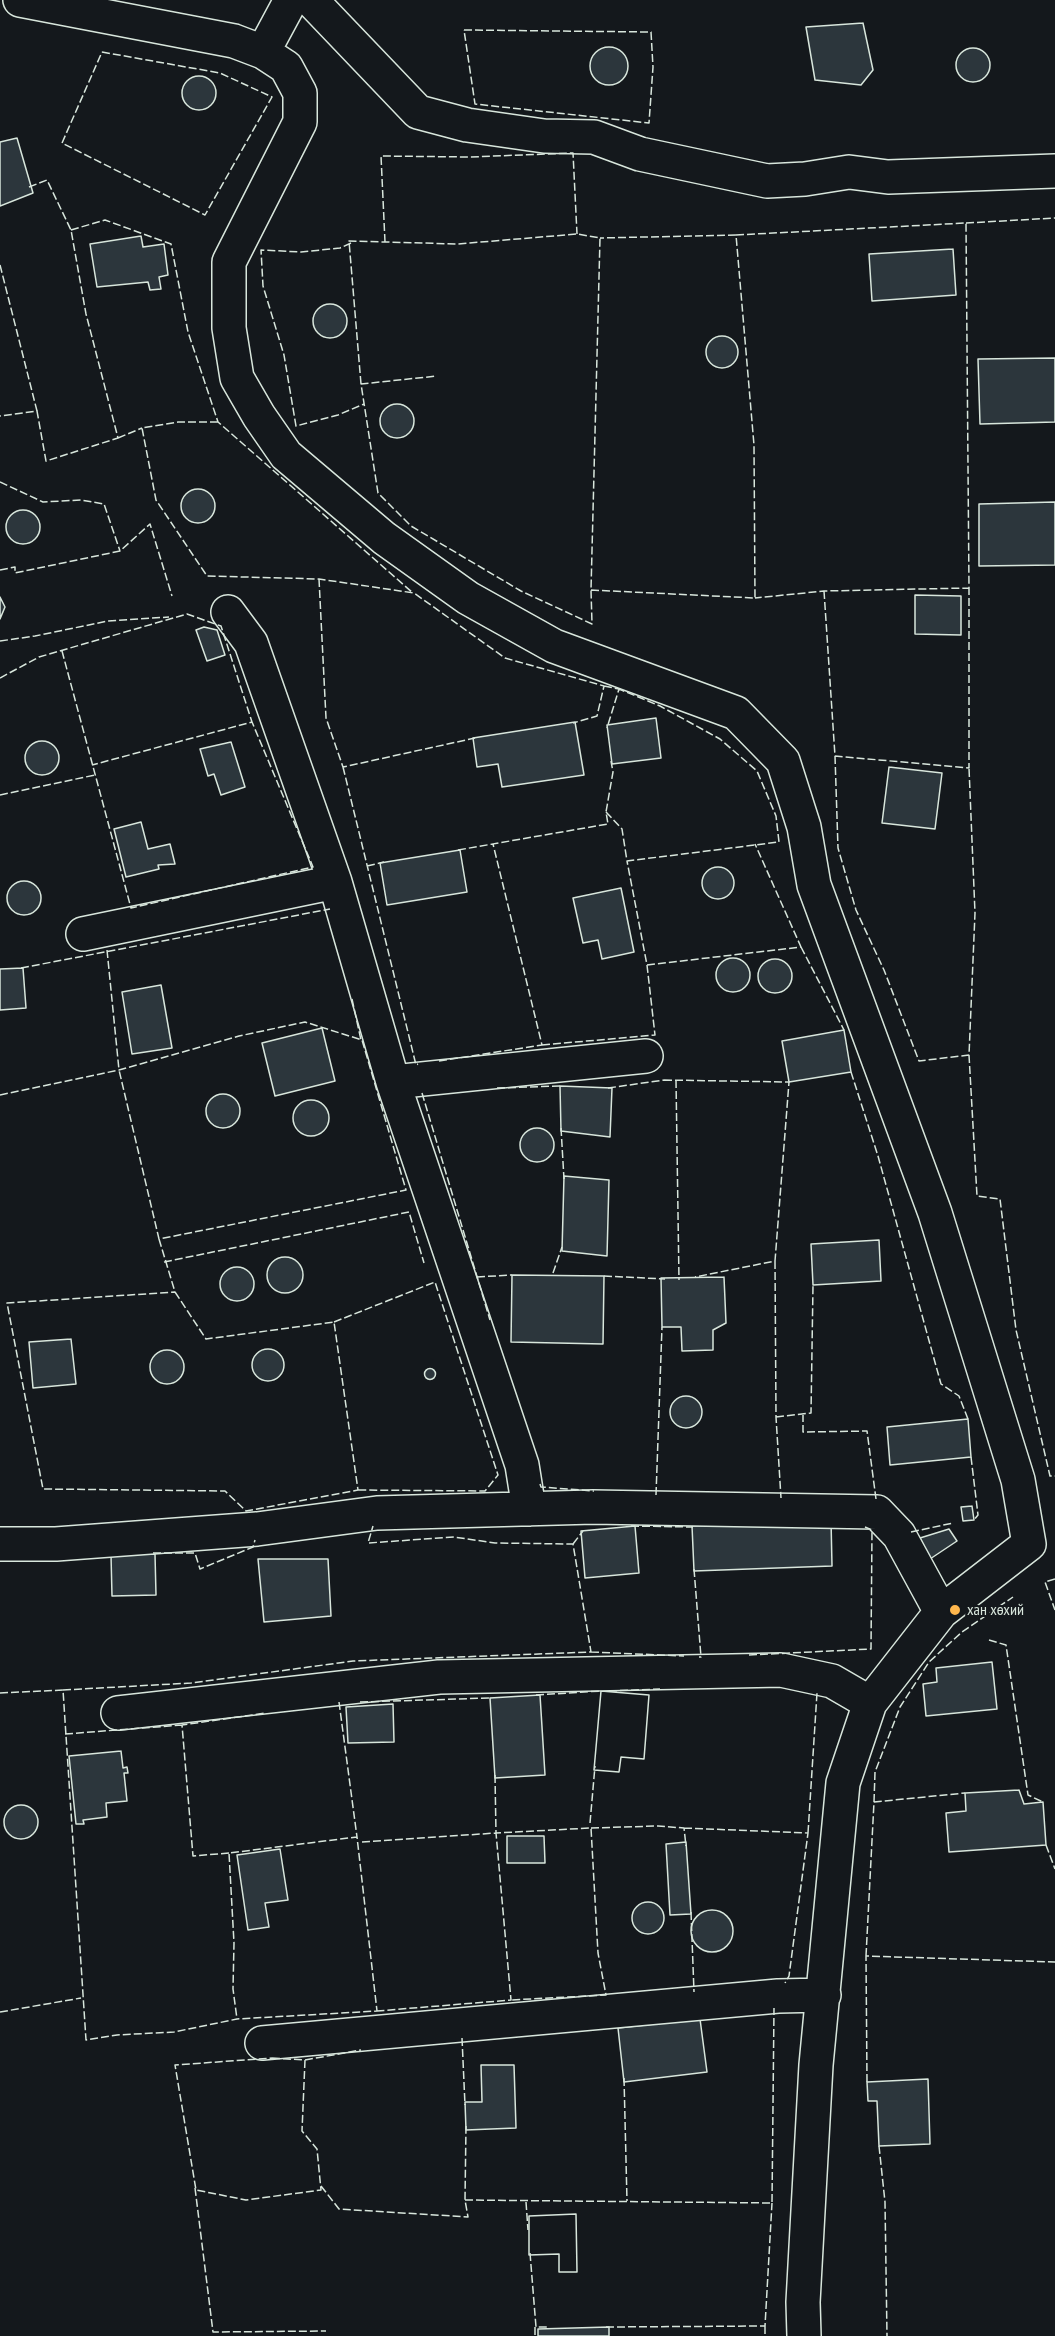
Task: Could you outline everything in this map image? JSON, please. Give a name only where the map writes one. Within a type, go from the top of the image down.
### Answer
[{"type":"street","points":[[20,0],[234,41],[263,52],[286,67],[300,93],[300,122],[229,262],[229,328],[237,378],[259,416],[286,455],[384,538],[468,598],[554,646],[736,713],[783,761],[804,827],[814,885],[945,1246],[1018,1480],[1042,1543],[941,1612],[870,1704],[843,1783],[816,2065],[803,2302],[804,2336]]},
{"type":"street","points":[[263,52],[291,0]]},
{"type":"street","points":[[310,0],[418,112],[467,125],[544,136],[594,137],[640,154],[767,181],[805,179],[849,172],[888,177],[1055,171]]},
{"type":"street","points":[[228,612],[251,643],[335,882],[393,1083],[522,1465],[529,1509]]},
{"type":"street","points":[[83,934],[335,882]]},
{"type":"street","points":[[393,1083],[646,1056]]},
{"type":"street","points":[[0,1544],[56,1544],[257,1529],[377,1513],[593,1507],[877,1512],[899,1535],[941,1612]]},
{"type":"street","points":[[118,1713],[439,1677],[781,1670],[832,1681],[870,1704]]},
{"type":"street","points":[[262,2043],[778,1996],[824,1995]]},
{"type":"building","points":[[863,23],[873,70],[861,85],[815,80],[806,27]]},
{"type":"building","points":[[609,47],[622,53],[628,66],[622,79],[609,85],[596,79],[590,66],[596,53]]},
{"type":"building","points":[[973,48],[985,53],[990,65],[985,77],[973,82],[961,77],[956,65],[961,53]]},
{"type":"building","points":[[199,76],[211,81],[216,93],[211,105],[199,110],[187,105],[182,93],[187,81]]},
{"type":"building","points":[[17,138],[33,193],[0,206],[0,142]]},
{"type":"building","points":[[141,236],[143,247],[164,244],[168,275],[159,277],[161,289],[150,290],[148,282],[97,287],[90,244]]},
{"type":"building","points":[[953,249],[956,295],[872,301],[869,254]]},
{"type":"building","points":[[330,304],[342,309],[347,321],[342,333],[330,338],[318,333],[313,321],[318,309]]},
{"type":"building","points":[[722,336],[733,341],[738,352],[733,363],[722,368],[711,363],[706,352],[711,341]]},
{"type":"building","points":[[1055,358],[1055,422],[980,424],[978,359]]},
{"type":"building","points":[[397,404],[409,409],[414,421],[409,433],[397,438],[385,433],[380,421],[385,409]]},
{"type":"building","points":[[198,489],[210,494],[215,506],[210,518],[198,523],[186,518],[181,506],[186,494]]},
{"type":"building","points":[[1055,502],[1055,565],[979,566],[979,504]]},
{"type":"building","points":[[23,510],[35,515],[40,527],[35,539],[23,544],[11,539],[6,527],[11,515]]},
{"type":"building","points":[[915,595],[961,596],[961,635],[915,634]]},
{"type":"building","points":[[0,597],[5,607],[0,619]]},
{"type":"building","points":[[204,627],[217,630],[225,655],[207,661],[196,630]]},
{"type":"building","points":[[656,718],[661,758],[612,764],[607,725]]},
{"type":"building","points":[[575,722],[584,775],[502,787],[498,764],[477,767],[473,738]]},
{"type":"building","points":[[42,741],[54,746],[59,758],[54,770],[42,775],[30,770],[25,758],[30,746]]},
{"type":"building","points":[[231,742],[245,787],[221,795],[214,774],[208,776],[200,749]]},
{"type":"building","points":[[889,767],[942,773],[935,829],[882,823]]},
{"type":"building","points":[[141,822],[148,849],[170,844],[175,864],[158,865],[159,869],[126,877],[114,829]]},
{"type":"building","points":[[460,850],[467,892],[387,905],[380,863]]},
{"type":"building","points":[[718,867],[730,871],[734,883],[730,895],[718,899],[706,895],[702,883],[706,871]]},
{"type":"building","points":[[24,881],[36,886],[41,898],[36,910],[24,915],[12,910],[7,898],[12,886]]},
{"type":"building","points":[[621,888],[634,952],[602,959],[598,940],[583,943],[573,898]]},
{"type":"building","points":[[733,958],[745,963],[750,975],[745,987],[733,992],[721,987],[716,975],[721,963]]},
{"type":"building","points":[[775,959],[787,964],[792,976],[787,988],[775,993],[763,988],[758,976],[763,964]]},
{"type":"building","points":[[23,968],[26,1008],[0,1010],[0,969]]},
{"type":"building","points":[[161,985],[172,1048],[132,1054],[122,992]]},
{"type":"building","points":[[322,1028],[335,1081],[275,1096],[262,1043]]},
{"type":"building","points":[[844,1030],[851,1072],[789,1082],[782,1041]]},
{"type":"building","points":[[560,1086],[612,1088],[610,1137],[561,1131]]},
{"type":"building","points":[[223,1094],[235,1099],[240,1111],[235,1123],[223,1128],[211,1123],[206,1111],[211,1099]]},
{"type":"building","points":[[311,1100],[324,1105],[329,1118],[324,1131],[311,1136],[298,1131],[293,1118],[298,1105]]},
{"type":"building","points":[[537,1128],[549,1133],[554,1145],[549,1157],[537,1162],[525,1157],[520,1145],[525,1133]]},
{"type":"building","points":[[564,1176],[609,1180],[607,1256],[562,1251]]},
{"type":"building","points":[[879,1240],[881,1281],[813,1285],[811,1244]]},
{"type":"building","points":[[285,1257],[297,1263],[303,1275],[297,1287],[285,1293],[273,1287],[267,1275],[273,1263]]},
{"type":"building","points":[[237,1267],[249,1272],[254,1284],[249,1296],[237,1301],[225,1296],[220,1284],[225,1272]]},
{"type":"building","points":[[512,1275],[604,1276],[603,1344],[511,1342]]},
{"type":"building","points":[[724,1277],[726,1323],[713,1330],[713,1350],[682,1351],[681,1327],[662,1327],[661,1278]]},
{"type":"building","points":[[71,1339],[76,1384],[33,1388],[29,1342]]},
{"type":"building","points":[[268,1349],[279,1354],[284,1365],[279,1376],[268,1381],[257,1376],[252,1365],[257,1354]]},
{"type":"building","points":[[167,1350],[179,1355],[184,1367],[179,1379],[167,1384],[155,1379],[150,1367],[155,1355]]},
{"type":"building","points":[[430,1368],[436,1374],[430,1380],[424,1374]]},
{"type":"building","points":[[686,1396],[698,1400],[702,1412],[698,1424],[686,1428],[674,1424],[670,1412],[674,1400]]},
{"type":"building","points":[[968,1419],[971,1457],[890,1465],[887,1427]]},
{"type":"building","points":[[972,1506],[974,1520],[963,1521],[961,1507]]},
{"type":"building","points":[[831,1520],[832,1566],[694,1571],[692,1526]]},
{"type":"building","points":[[635,1526],[639,1573],[585,1578],[581,1531]]},
{"type":"building","points":[[949,1529],[957,1541],[930,1559],[920,1538]]},
{"type":"building","points":[[155,1554],[156,1595],[112,1596],[111,1555]]},
{"type":"building","points":[[258,1559],[328,1559],[331,1616],[264,1622]]},
{"type":"building","points":[[992,1662],[997,1709],[926,1716],[923,1684],[937,1682],[936,1668]]},
{"type":"building","points":[[601,1691],[649,1695],[644,1759],[621,1757],[619,1772],[594,1770]]},
{"type":"building","points":[[601,1691],[649,1695],[644,1759],[621,1757],[619,1772],[594,1770]]},
{"type":"building","points":[[540,1695],[545,1775],[495,1778],[490,1698]]},
{"type":"building","points":[[393,1704],[394,1742],[348,1743],[346,1707]]},
{"type":"building","points":[[121,1751],[123,1768],[127,1767],[128,1773],[124,1773],[127,1801],[106,1803],[107,1817],[83,1820],[84,1824],[76,1824],[69,1756]]},
{"type":"building","points":[[1019,1790],[1024,1804],[1043,1802],[1046,1845],[949,1852],[946,1813],[966,1811],[965,1793]]},
{"type":"building","points":[[21,1805],[33,1810],[38,1822],[33,1834],[21,1839],[9,1834],[4,1822],[9,1810]]},
{"type":"building","points":[[507,1836],[544,1836],[545,1863],[507,1863]]},
{"type":"building","points":[[686,1842],[691,1914],[670,1915],[666,1844]]},
{"type":"building","points":[[280,1849],[288,1900],[265,1903],[269,1927],[248,1930],[237,1855]]},
{"type":"building","points":[[648,1902],[660,1906],[664,1918],[660,1930],[648,1934],[636,1930],[632,1918],[636,1906]]},
{"type":"building","points":[[712,1910],[727,1916],[733,1931],[727,1946],[712,1952],[697,1946],[691,1931],[697,1916]]},
{"type":"building","points":[[700,2019],[707,2072],[624,2082],[618,2028]]},
{"type":"building","points":[[481,2065],[514,2065],[516,2128],[466,2130],[465,2102],[482,2102]]},
{"type":"building","points":[[928,2079],[930,2144],[879,2146],[877,2101],[868,2101],[867,2082]]},
{"type":"building","points":[[576,2214],[577,2272],[559,2272],[559,2254],[529,2255],[529,2216]]},
{"type":"building","points":[[576,2214],[577,2272],[559,2272],[559,2254],[529,2255],[529,2216]]},
{"type":"building","points":[[609,2327],[609,2336],[538,2336],[538,2329]]},
{"type":"fence","points":[[464,30],[651,32],[653,67],[649,123],[475,104],[464,30]]},
{"type":"fence","points":[[102,52],[220,73],[272,97],[205,215],[62,143],[102,52]]},
{"type":"fence","points":[[385,242],[381,156],[470,157],[573,153],[577,234]]},
{"type":"fence","points":[[29,187],[47,180],[71,230],[86,314],[118,438],[46,461],[37,411]]},
{"type":"fence","points":[[966,223],[1055,218]]},
{"type":"fence","points":[[71,230],[105,220],[171,244],[188,332],[218,422],[413,593]]},
{"type":"fence","points":[[736,235],[966,223],[969,588],[824,591],[755,598]]},
{"type":"fence","points":[[361,384],[349,241],[458,244],[577,234],[600,238],[592,624],[521,591],[411,526],[378,493],[361,384],[437,376]]},
{"type":"fence","points":[[591,590],[755,598],[754,445],[736,235],[600,238]]},
{"type":"fence","points":[[351,243],[340,248],[301,252],[261,250],[263,286],[284,355],[296,426],[338,415],[364,404]]},
{"type":"fence","points":[[0,265],[37,411],[0,416]]},
{"type":"fence","points":[[218,422],[178,422],[142,428],[156,500],[207,576],[319,579],[414,593],[505,658],[604,686],[597,716],[573,723]]},
{"type":"fence","points":[[118,438],[142,428]]},
{"type":"fence","points":[[0,482],[43,502],[81,500],[104,504],[120,551]]},
{"type":"fence","points":[[0,570],[15,567],[15,573],[120,551],[150,524],[172,596]]},
{"type":"fence","points":[[319,579],[326,718],[343,767],[475,738]]},
{"type":"fence","points":[[824,591],[835,756],[969,768],[969,588]]},
{"type":"fence","points":[[0,678],[39,657],[187,614],[221,626],[252,722],[92,765]]},
{"type":"fence","points":[[0,641],[108,621],[169,617]]},
{"type":"fence","points":[[62,651],[131,908],[313,867],[252,722]]},
{"type":"fence","points":[[604,686],[619,689],[607,728]]},
{"type":"fence","points":[[606,812],[622,829],[627,861],[779,842],[776,816],[757,771],[720,739],[660,706],[619,689]]},
{"type":"fence","points":[[835,756],[838,848],[856,910],[884,970],[919,1061],[969,1055],[975,913],[969,768]]},
{"type":"fence","points":[[458,850],[608,824],[606,812],[613,772],[611,761]]},
{"type":"fence","points":[[343,767],[416,1065],[418,1064]]},
{"type":"fence","points":[[0,795],[95,775]]},
{"type":"fence","points":[[439,1061],[542,1045],[493,844]]},
{"type":"fence","points":[[647,965],[801,947],[755,844]]},
{"type":"fence","points":[[542,1045],[655,1035],[647,965],[627,861]]},
{"type":"fence","points":[[367,866],[384,862]]},
{"type":"fence","points":[[21,968],[330,909]]},
{"type":"fence","points":[[801,947],[844,1030]]},
{"type":"fence","points":[[107,950],[119,1070]]},
{"type":"fence","points":[[352,999],[361,1040]]},
{"type":"fence","points":[[0,1095],[119,1070],[239,1036],[305,1022],[362,1040],[406,1190],[159,1239],[119,1070]]},
{"type":"fence","points":[[969,1055],[977,1196],[1000,1199],[1016,1330],[1050,1476],[1055,1476]]},
{"type":"fence","points":[[851,1072],[878,1156],[941,1384],[959,1396],[968,1419]]},
{"type":"fence","points":[[664,1080],[789,1082],[775,1261],[695,1277]]},
{"type":"fence","points":[[608,1088],[664,1080]]},
{"type":"fence","points":[[676,1080],[679,1280]]},
{"type":"fence","points":[[497,1088],[560,1086],[560,1089]]},
{"type":"fence","points":[[422,1093],[490,1320]]},
{"type":"fence","points":[[561,1128],[564,1179]]},
{"type":"fence","points":[[164,1262],[409,1212],[424,1263]]},
{"type":"fence","points":[[159,1239],[175,1292]]},
{"type":"fence","points":[[553,1273],[562,1247]]},
{"type":"fence","points":[[775,1261],[776,1417],[781,1498]]},
{"type":"fence","points":[[477,1277],[512,1275]]},
{"type":"fence","points":[[604,1276],[665,1279]]},
{"type":"fence","points":[[334,1322],[435,1282],[498,1475],[485,1491],[358,1490]]},
{"type":"fence","points":[[776,1417],[811,1413],[813,1285]]},
{"type":"fence","points":[[175,1292],[206,1339],[334,1322],[358,1490],[246,1511],[225,1491],[43,1489],[7,1303],[175,1292]]},
{"type":"fence","points":[[656,1495],[662,1327]]},
{"type":"fence","points":[[803,1414],[803,1432],[867,1431],[876,1499]]},
{"type":"fence","points":[[971,1457],[978,1515],[974,1520]]},
{"type":"fence","points":[[540,1484],[541,1487],[594,1491]]},
{"type":"fence","points":[[911,1532],[953,1523]]},
{"type":"fence","points":[[63,1690],[191,1683],[353,1661],[591,1652],[573,1544],[495,1543],[454,1537],[368,1543],[373,1526]]},
{"type":"fence","points":[[631,1526],[693,1527]]},
{"type":"fence","points":[[749,1655],[871,1649],[872,1530],[865,1527]]},
{"type":"fence","points":[[573,1544],[583,1531]]},
{"type":"fence","points":[[153,1553],[195,1553],[200,1569],[253,1547],[255,1540]]},
{"type":"fence","points":[[694,1569],[701,1657],[699,1657]]},
{"type":"fence","points":[[1055,1579],[1045,1582],[1055,1610]]},
{"type":"fence","points":[[874,1802],[875,1772],[900,1707],[929,1662],[962,1632],[1013,1597]]},
{"type":"fence","points":[[989,1640],[1006,1645],[1028,1795],[1043,1802]]},
{"type":"fence","points":[[591,1652],[684,1656]]},
{"type":"fence","points":[[609,1691],[660,1689]]},
{"type":"fence","points":[[0,1693],[63,1690],[86,2040],[117,2035],[174,2032],[237,2019],[377,2011],[357,1837],[229,1853],[234,1943],[233,1989],[237,2019]]},
{"type":"fence","points":[[536,1695],[601,1691]]},
{"type":"fence","points":[[808,1833],[817,1693],[815,1692]]},
{"type":"fence","points":[[360,1702],[490,1698]]},
{"type":"fence","points":[[339,1702],[357,1837]]},
{"type":"fence","points":[[229,1853],[193,1856],[182,1725],[266,1713]]},
{"type":"fence","points":[[65,1734],[182,1725]]},
{"type":"fence","points":[[590,1823],[595,1766]]},
{"type":"fence","points":[[495,1775],[496,1833],[591,1828],[598,1953],[606,1995],[511,2000]]},
{"type":"fence","points":[[866,1956],[874,1802],[965,1793]]},
{"type":"fence","points":[[591,1828],[658,1826],[684,1828],[686,1846]]},
{"type":"fence","points":[[684,1828],[808,1833],[789,1976],[785,1983]]},
{"type":"fence","points":[[362,1842],[496,1833],[511,2000],[377,2011]]},
{"type":"fence","points":[[1046,1845],[1055,1869]]},
{"type":"fence","points":[[691,1912],[694,1992]]},
{"type":"fence","points":[[867,2082],[866,1956],[1055,1962]]},
{"type":"fence","points":[[0,2012],[81,1998]]},
{"type":"fence","points":[[465,2200],[772,2203],[774,2008]]},
{"type":"fence","points":[[462,2038],[465,2105]]},
{"type":"fence","points":[[305,2060],[361,2050]]},
{"type":"fence","points":[[272,2058],[305,2060],[302,2131],[317,2149],[321,2190],[246,2200],[196,2190],[175,2065],[272,2058]]},
{"type":"fence","points":[[624,2078],[627,2201]]},
{"type":"fence","points":[[321,2186],[339,2209],[468,2217],[465,2200],[466,2126]]},
{"type":"fence","points":[[879,2146],[885,2202],[887,2336]]},
{"type":"fence","points":[[195,2188],[213,2332],[326,2331]]},
{"type":"fence","points":[[526,2202],[528,2230]]},
{"type":"fence","points":[[606,2327],[765,2326],[772,2203]]},
{"type":"fence","points":[[530,2253],[536,2327],[549,2327]]},
{"type":"fence","points":[[765,2326],[765,2336]]},
{"type":"fence","points":[[535,2327],[535,2336]]},
{"type":"place","name":"хан хөхий","points":[[955,1610]]}]
